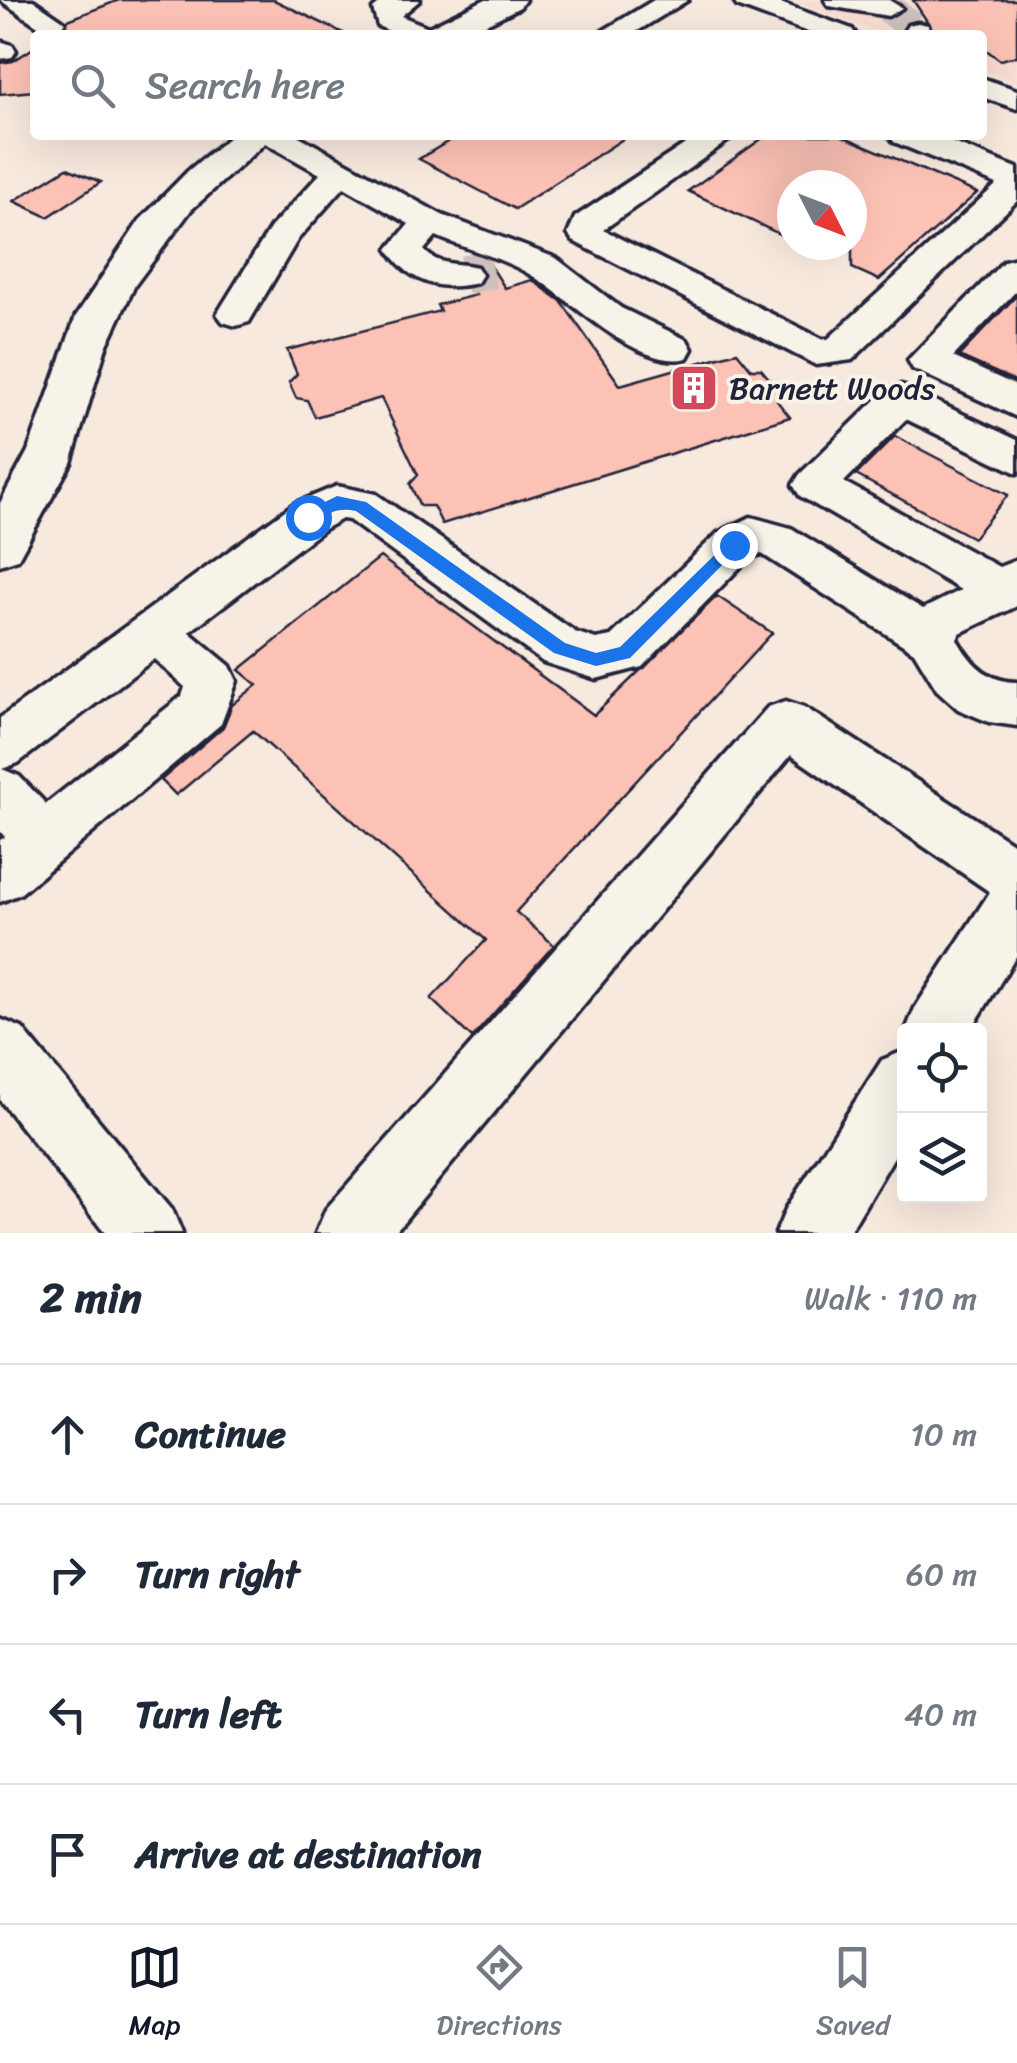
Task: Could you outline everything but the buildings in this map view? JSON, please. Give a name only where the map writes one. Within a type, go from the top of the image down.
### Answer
[{"type":"main road","points":[[449,30],[509,0]]},
{"type":"main road","points":[[0,545],[52,450],[85,345],[107,298],[151,231],[184,196],[250,140]]},
{"type":"street","points":[[13,0],[52,22]]},
{"type":"street","points":[[406,0],[387,10],[388,20],[411,30]]},
{"type":"street","points":[[619,30],[674,0]]},
{"type":"street","points":[[747,0],[828,30]]},
{"type":"street","points":[[839,0],[888,8]]},
{"type":"street","points":[[987,89],[1017,100]]},
{"type":"street","points":[[283,140],[430,222],[479,264]]},
{"type":"street","points":[[713,140],[587,224],[586,234],[816,352],[838,351],[1017,181],[917,140]]},
{"type":"street","points":[[236,314],[283,234],[340,172]]},
{"type":"street","points":[[430,222],[406,249],[413,262],[543,266],[608,316],[673,349]]},
{"type":"street","points":[[1017,269],[927,360],[1017,403]]},
{"type":"street","points":[[1010,585],[816,485],[901,399],[1017,458]]},
{"type":"street","points":[[0,747],[308,517],[337,502],[360,506],[560,648],[596,660],[624,653],[734,545],[751,534],[775,540],[933,639],[942,664],[971,692],[1014,714]]},
{"type":"street","points":[[933,639],[941,620],[1010,585]]},
{"type":"street","points":[[0,875],[204,709],[212,681],[156,631]]},
{"type":"street","points":[[350,1233],[786,723],[1017,878]]},
{"type":"street","points":[[0,793],[43,840]]},
{"type":"street","points":[[941,1023],[1017,902]]},
{"type":"street","points":[[0,1050],[148,1233]]},
{"type":"street","points":[[810,1233],[897,1093]]},
{"type":"shaded area","points":[[789,0],[1017,0],[1017,83],[987,72],[987,30],[872,30]]},
{"type":"tunnel","points":[[888,8],[917,30]]},
{"type":"tunnel","points":[[464,275],[493,269]]},
{"type":"place","name":"Barnett Woods","points":[[694,388]]},
{"type":"route","points":[[308,517],[337,502],[360,506],[560,648],[596,660],[624,653],[734,545]]}]
